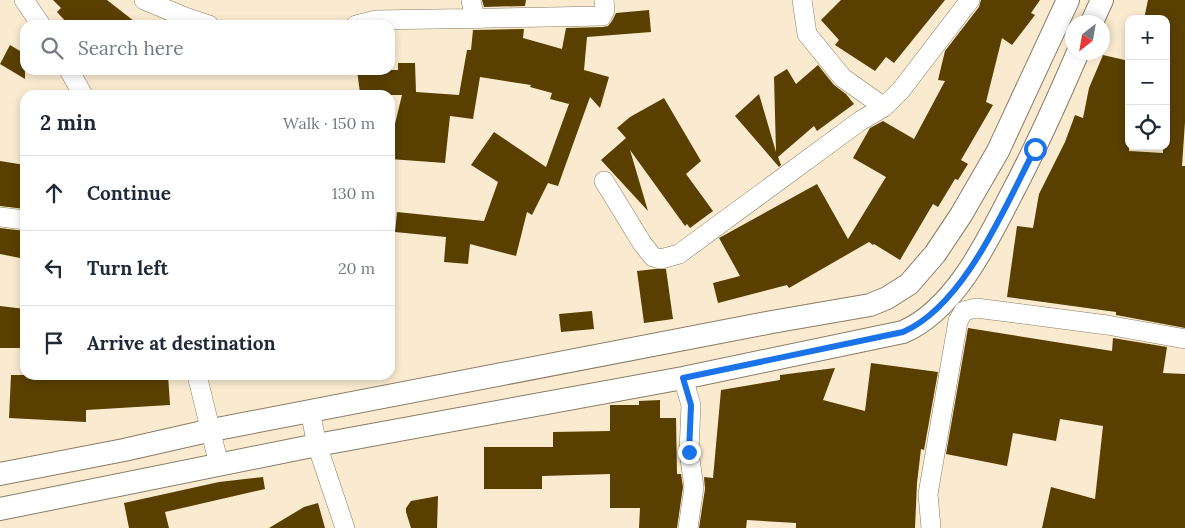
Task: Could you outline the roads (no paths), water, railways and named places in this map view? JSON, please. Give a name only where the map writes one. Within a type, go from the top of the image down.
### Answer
[{"type":"street","points":[[24,0],[38,20]]},
{"type":"street","points":[[144,0],[194,20]]},
{"type":"street","points":[[471,0],[474,15],[478,19]]},
{"type":"street","points":[[376,20],[602,16],[605,10],[604,0]]},
{"type":"street","points":[[802,0],[807,34],[843,78],[884,107]]},
{"type":"street","points":[[604,181],[642,243],[653,257],[662,259],[679,254],[860,121],[884,107],[901,90],[970,0]]},
{"type":"street","points":[[0,474],[124,450],[212,430],[687,338],[870,305],[887,298],[909,284],[935,254],[961,215],[998,151],[1068,0]]},
{"type":"street","points":[[1095,15],[1102,0]]},
{"type":"street","points":[[0,509],[317,445],[683,378],[903,332],[917,326],[952,292],[980,254],[1035,149],[1074,60]]},
{"type":"street","points":[[72,75],[80,90]]},
{"type":"street","points":[[0,217],[20,219]]},
{"type":"street","points":[[931,528],[928,494],[958,321],[964,311],[976,308],[1107,325],[1185,339]]},
{"type":"street","points":[[683,378],[691,405],[689,452],[694,487],[688,528]]},
{"type":"street","points":[[198,380],[219,465]]},
{"type":"street","points":[[310,411],[317,445],[345,528]]}]
